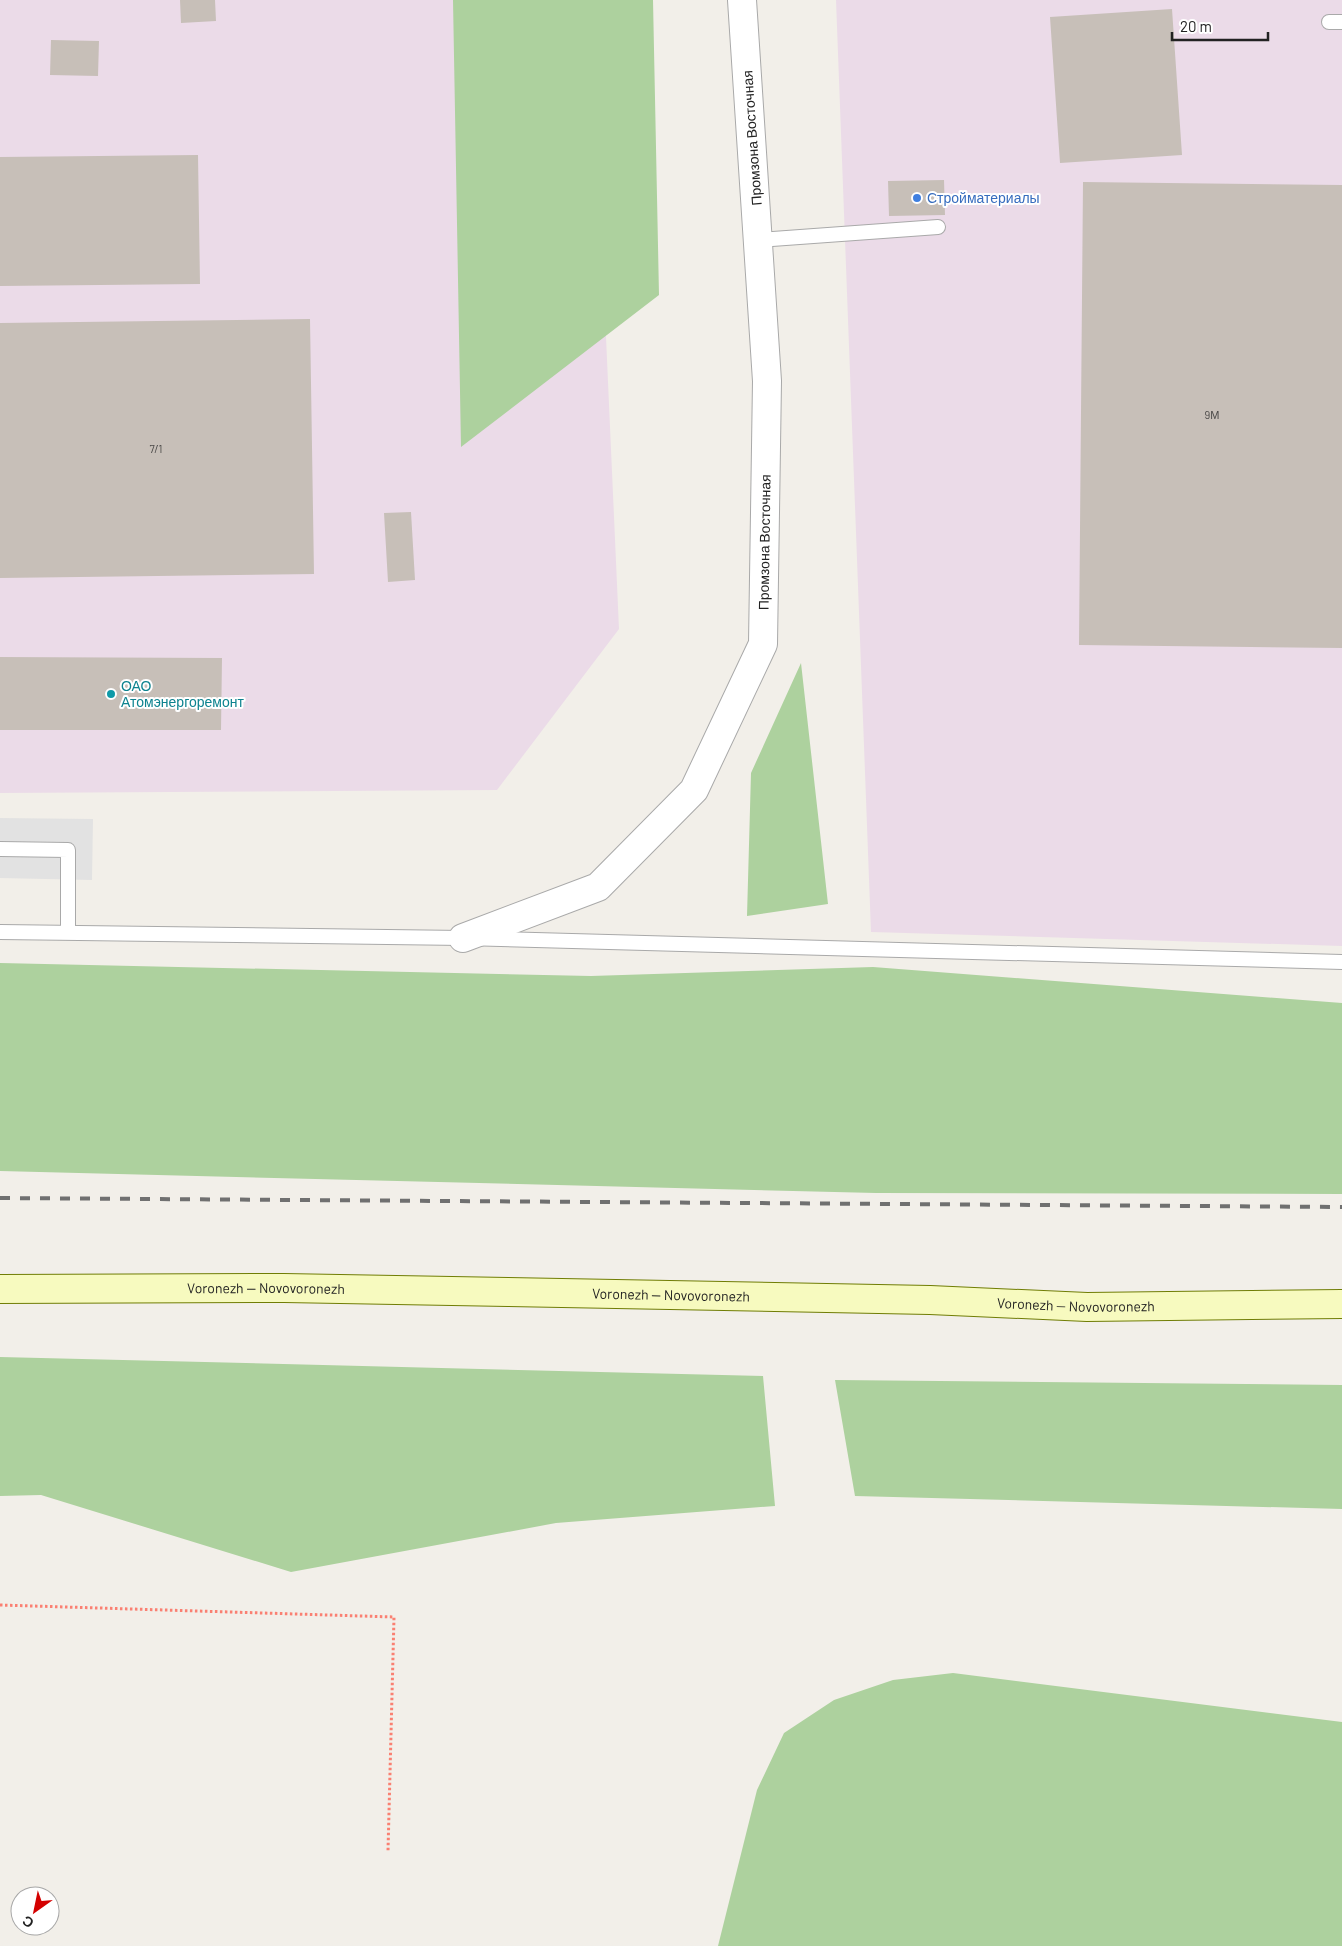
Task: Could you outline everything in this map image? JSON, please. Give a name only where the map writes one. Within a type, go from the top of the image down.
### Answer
[{"type":"main road","name":"Voronezh — Novovoronezh","points":[[0,1289],[284,1288],[930,1300],[1087,1307],[1342,1304]]},
{"type":"street","name":"Промзона Восточная","points":[[463,938],[598,887],[694,790],[763,644],[767,381],[742,0]]},
{"type":"lane","points":[[758,240],[938,227]]},
{"type":"lane","points":[[0,849],[68,850],[68,933]]},
{"type":"lane","points":[[0,932],[463,938],[1342,962]]},
{"type":"path","points":[[0,1605],[394,1617],[388,1851]]},
{"type":"shaded area","points":[[0,0],[591,0],[619,629],[497,790],[0,793]]},
{"type":"shaded area","points":[[836,0],[1342,0],[1342,946],[871,932]]},
{"type":"shaded area","points":[[0,818],[93,819],[92,880],[0,878]]},
{"type":"green space","points":[[453,0],[653,0],[659,295],[461,447]]},
{"type":"green space","points":[[801,663],[828,904],[747,916],[751,773]]},
{"type":"green space","points":[[0,963],[591,976],[873,967],[1342,1003],[1342,1194],[876,1193],[0,1171]]},
{"type":"green space","points":[[0,1357],[763,1376],[775,1506],[556,1523],[291,1572],[41,1495],[0,1496]]},
{"type":"green space","points":[[835,1380],[1342,1385],[1342,1509],[855,1496]]},
{"type":"green space","points":[[953,1673],[1342,1722],[1342,1946],[718,1946],[757,1790],[784,1733],[834,1700],[893,1680]]},
{"type":"building","points":[[180,0],[215,0],[216,21],[181,23]]},
{"type":"building","points":[[1172,9],[1182,155],[1060,163],[1050,17]]},
{"type":"building","points":[[51,40],[99,41],[98,76],[50,75]]},
{"type":"building","points":[[198,155],[200,284],[0,286],[0,157]]},
{"type":"building","name":"Стройматериалы","points":[[944,180],[945,215],[889,216],[888,181]]},
{"type":"building","points":[[1083,182],[1342,185],[1342,648],[1079,645]]},
{"type":"building","points":[[310,319],[314,574],[0,578],[0,323]]},
{"type":"building","points":[[411,512],[415,580],[388,582],[384,513]]},
{"type":"building","name":"ОАО Атомэнергоремонт","points":[[0,657],[222,658],[221,730],[0,730]]},
{"type":"railway","points":[[0,1198],[1342,1207]]},
{"type":"place","name":"Стройматериалы","points":[[917,198]]},
{"type":"place","name":"ОАО Атомэнергоремонт","points":[[111,694]]}]
